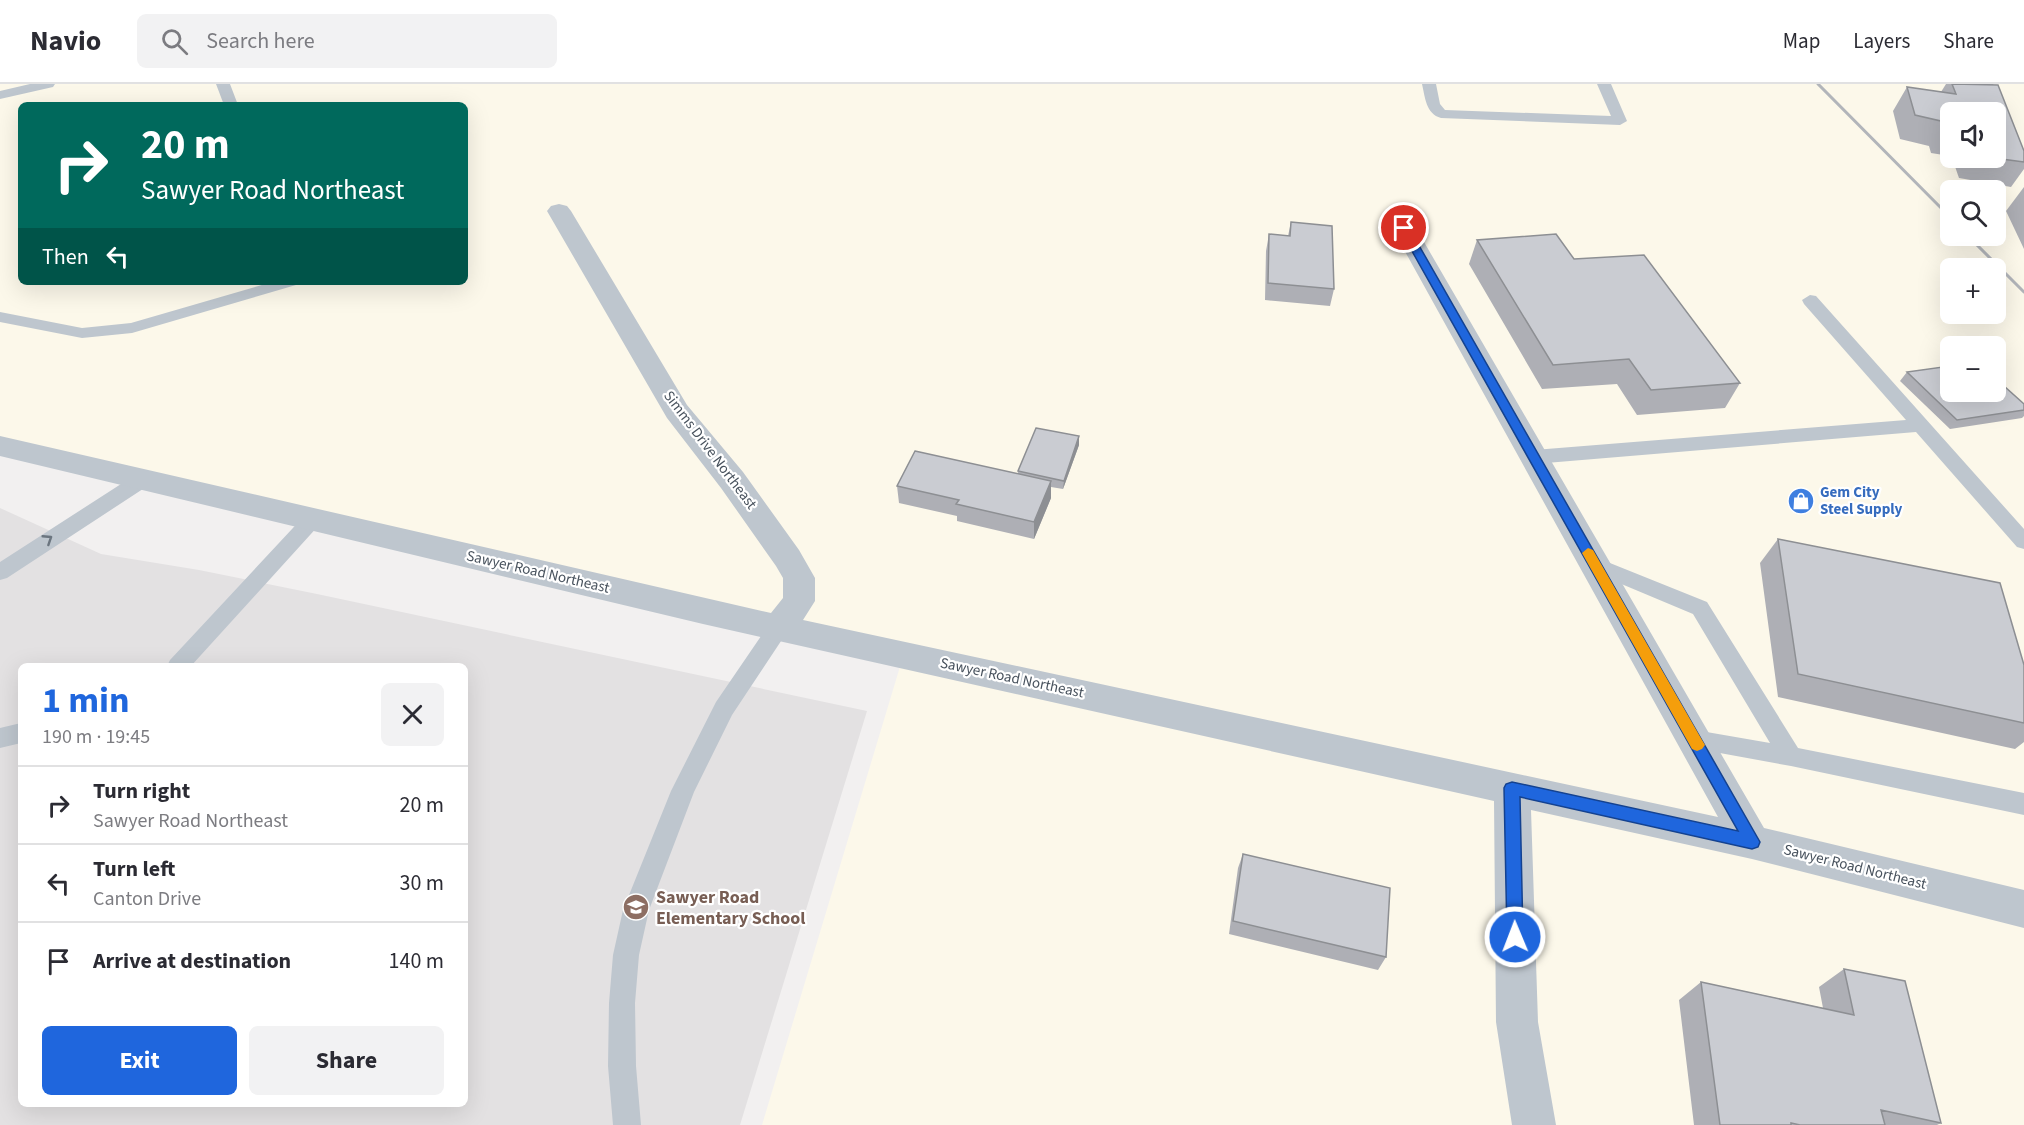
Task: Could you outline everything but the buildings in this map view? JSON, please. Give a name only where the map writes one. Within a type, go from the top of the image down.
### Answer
[{"type":"street","name":"Simms Drive Northeast","points":[[559,211],[677,411],[732,480],[788,558],[799,578],[799,602],[780,626]]},
{"type":"street","points":[[1404,228],[1752,842]]},
{"type":"street","name":"Sawyer Road Northeast","points":[[0,446],[703,611],[780,626],[1752,842],[2024,909]]},
{"type":"street","points":[[1512,788],[1517,1022],[1534,1125]]},
{"type":"lane","points":[[0,95],[48,84]]},
{"type":"lane","points":[[223,84],[230,102]]},
{"type":"lane","points":[[1429,84],[1432,105],[1441,114],[1620,121],[1604,84]]},
{"type":"lane","points":[[0,317],[82,333],[132,328],[280,285]]},
{"type":"lane","points":[[1810,300],[2024,542]]},
{"type":"lane","points":[[1534,458],[1921,425]]},
{"type":"lane","points":[[0,572],[142,480]]},
{"type":"lane","points":[[181,663],[313,519]]},
{"type":"lane","points":[[1595,565],[1700,608],[1791,756]]},
{"type":"lane","points":[[627,1125],[622,1066],[622,1003],[626,955],[636,910],[683,791],[724,709],[780,626]]},
{"type":"lane","points":[[0,738],[18,734]]},
{"type":"lane","points":[[1695,740],[1791,756],[2024,804]]},
{"type":"shaded area","points":[[0,84],[2024,84],[2024,1125],[762,1125],[905,650],[0,443]]},
{"type":"shaded area","name":"Sawyer Road Elementary School","points":[[0,508],[101,554],[199,570],[317,594],[867,711],[740,1125],[0,1125]]},
{"type":"railway","points":[[1818,84],[1940,207]]},
{"type":"railway","points":[[1978,246],[2024,292]]},
{"type":"slow traffic","points":[[1588,553],[1697,745]]},
{"type":"place","name":"Gem City Steel Supply","points":[[1801,501]]},
{"type":"place","name":"Sawyer Road Elementary School","points":[[636,907]]},
{"type":"route","points":[[1404,228],[1752,842],[1512,788],[1515,937]]}]
